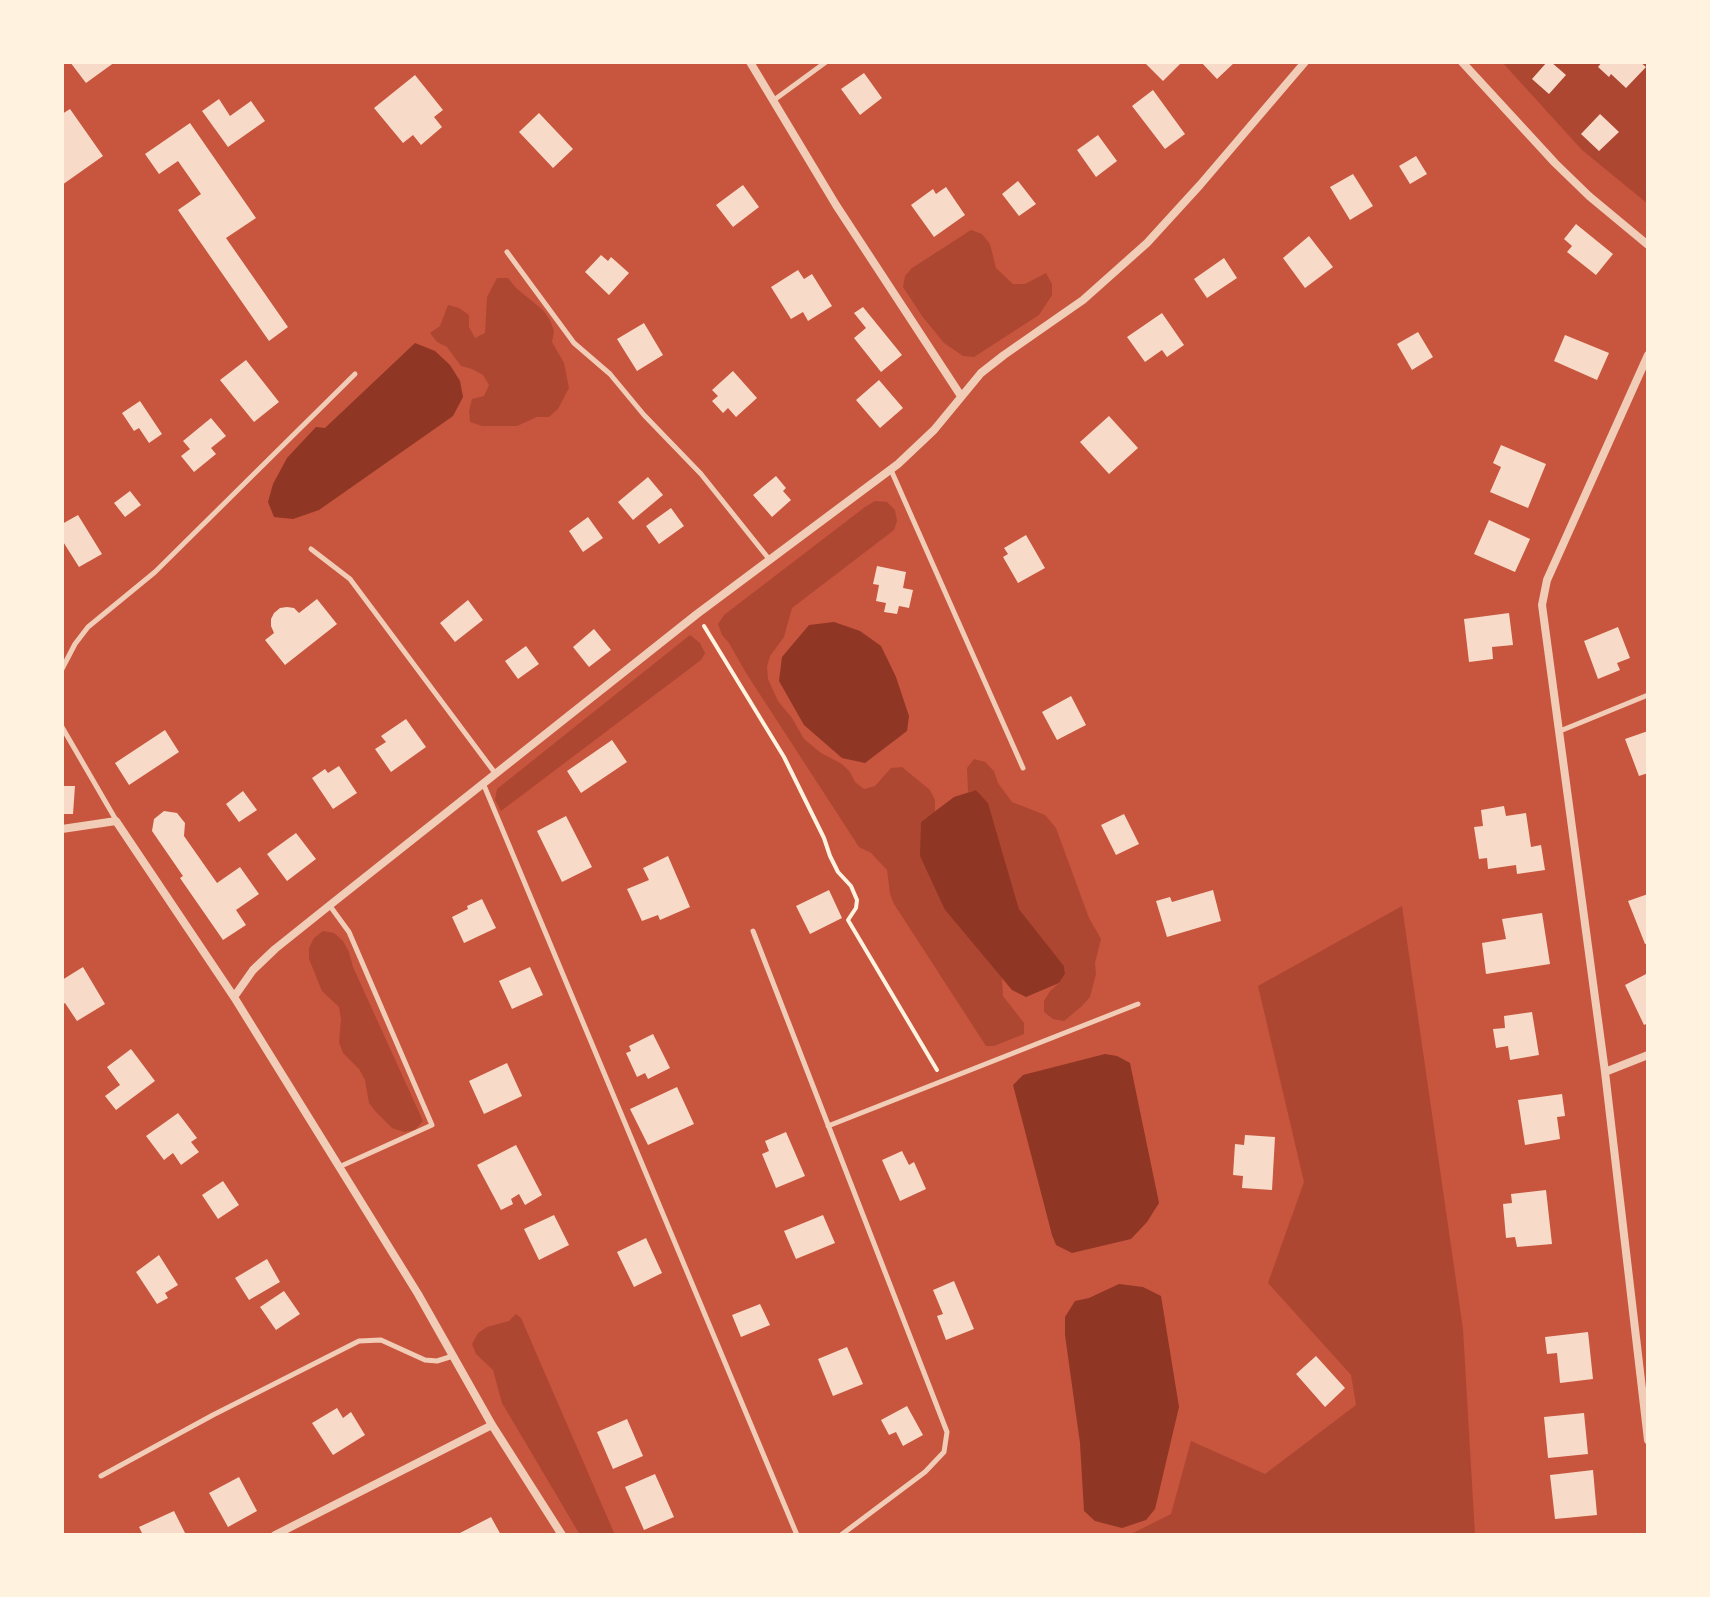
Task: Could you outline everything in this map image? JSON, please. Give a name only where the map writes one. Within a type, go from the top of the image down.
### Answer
[{"type":"street","points":[[750,62],[836,205],[961,396]]},
{"type":"street","points":[[234,997],[253,970],[275,949],[697,614],[891,469],[934,430],[981,373],[1083,300],[1147,243],[1305,62]]},
{"type":"street","points":[[1462,62],[1555,163],[1648,245]]},
{"type":"street","points":[[1648,355],[1547,580],[1542,605],[1605,1072],[1648,1440]]},
{"type":"street","points":[[62,829],[116,821],[234,997],[418,1294],[492,1425],[562,1535]]},
{"type":"street","points":[[1605,1072],[1648,1055]]},
{"type":"street","points":[[1637,1356],[1648,1351]]},
{"type":"street","points":[[275,1535],[492,1425]]},
{"type":"lane","points":[[773,100],[826,62]]},
{"type":"lane","points":[[507,252],[574,343],[610,374],[644,415],[701,474],[769,559]]},
{"type":"lane","points":[[62,669],[88,627],[155,572],[355,374]]},
{"type":"lane","points":[[891,469],[1023,768]]},
{"type":"lane","points":[[311,549],[350,579],[495,773]]},
{"type":"lane","points":[[1560,731],[1648,695]]},
{"type":"lane","points":[[62,727],[116,821]]},
{"type":"lane","points":[[482,783],[797,1535]]},
{"type":"lane","points":[[330,905],[349,932],[432,1125],[339,1167]]},
{"type":"lane","points":[[753,931],[947,1432],[944,1452],[925,1472],[841,1535]]},
{"type":"lane","points":[[828,1126],[1138,1004]]},
{"type":"lane","points":[[101,1476],[359,1341],[381,1340],[425,1360],[437,1361],[453,1356]]},
{"type":"path","points":[[697,614],[784,757],[838,872],[851,886],[857,900],[848,920],[943,1079]]},
{"type":"shaded area","points":[[1502,62],[1648,62],[1648,204],[1582,150]]},
{"type":"shaded area","points":[[971,230],[982,234],[990,244],[996,268],[1013,284],[1025,284],[1046,273],[1052,284],[1052,295],[1039,315],[974,357],[963,356],[944,343],[903,287],[905,276],[912,268]]},
{"type":"shaded area","points":[[497,278],[508,278],[550,320],[554,331],[552,342],[564,363],[569,388],[558,409],[549,417],[537,417],[517,426],[482,426],[470,422],[472,399],[484,396],[489,385],[483,375],[461,366],[447,347],[437,342],[430,333],[440,326],[448,305],[469,315],[469,327],[475,338],[485,333],[487,297]]},
{"type":"shaded area","points":[[415,343],[435,351],[450,365],[460,381],[463,397],[453,416],[319,510],[293,519],[274,517],[268,502],[273,484],[287,458],[316,427],[325,428]]},
{"type":"shaded area","points":[[875,501],[887,502],[895,510],[897,521],[894,530],[792,608],[784,637],[770,656],[768,679],[778,701],[804,739],[842,764],[864,789],[875,786],[891,768],[902,767],[930,790],[935,800],[935,812],[921,822],[945,910],[1002,978],[1003,996],[1024,1023],[1024,1034],[994,1046],[986,1046],[894,904],[887,870],[871,853],[859,847],[746,673],[718,624],[724,615]]},
{"type":"shaded area","points":[[834,622],[860,631],[881,646],[896,677],[909,716],[907,731],[865,763],[842,758],[804,725],[779,681],[782,657],[809,625]]},
{"type":"shaded area","points":[[690,635],[700,643],[705,653],[701,660],[501,811],[495,800],[497,789]]},
{"type":"shaded area","points":[[974,759],[985,762],[994,771],[998,783],[1012,802],[1045,815],[1056,828],[1089,918],[1101,939],[1090,997],[1064,1021],[1053,1019],[1044,1012],[1044,1001],[1065,974],[1064,966],[1019,909],[988,803],[976,790],[968,792],[967,768]]},
{"type":"shaded area","points":[[976,790],[988,803],[1019,909],[1064,966],[1065,974],[1059,983],[1026,997],[1012,990],[945,910],[920,856],[921,822],[954,797]]},
{"type":"shaded area","points":[[1402,906],[1463,1329],[1475,1535],[1129,1535],[1171,1514],[1191,1441],[1265,1474],[1356,1405],[1351,1375],[1268,1283],[1304,1182],[1258,986]]},
{"type":"shaded area","points":[[323,931],[334,933],[349,952],[423,1121],[415,1130],[404,1132],[392,1128],[376,1112],[369,1103],[365,1080],[359,1069],[343,1053],[339,1042],[339,1007],[322,991],[309,959],[309,948],[314,938]]},
{"type":"shaded area","points":[[1105,1054],[1130,1063],[1159,1203],[1131,1239],[1072,1253],[1056,1245],[1052,1235],[1013,1085],[1023,1075]]},
{"type":"shaded area","points":[[1119,1284],[1143,1287],[1161,1296],[1179,1407],[1155,1509],[1146,1520],[1122,1528],[1095,1521],[1084,1511],[1080,1443],[1065,1335],[1065,1317],[1075,1301]]},
{"type":"shaded area","points":[[516,1314],[521,1318],[615,1535],[580,1535],[502,1403],[493,1370],[476,1354],[472,1344],[478,1333],[509,1321]]},
{"type":"building","points":[[70,62],[115,62],[86,83]]},
{"type":"building","points":[[1144,62],[1178,62],[1180,64],[1163,81]]},
{"type":"building","points":[[1201,62],[1235,62],[1217,79]]},
{"type":"building","points":[[1547,62],[1566,75],[1549,94],[1532,79]]},
{"type":"building","points":[[1602,62],[1640,62],[1646,67],[1626,88],[1598,67]]},
{"type":"building","points":[[864,73],[882,98],[860,115],[841,89]]},
{"type":"building","points":[[415,75],[443,110],[434,117],[442,127],[421,145],[413,135],[403,143],[374,108]]},
{"type":"building","points":[[1153,90],[1185,134],[1165,149],[1132,106]]},
{"type":"building","points":[[219,99],[230,116],[251,101],[265,121],[228,147],[202,111]]},
{"type":"building","points":[[70,109],[103,156],[62,185],[62,114]]},
{"type":"building","points":[[539,113],[573,149],[553,168],[519,132]]},
{"type":"building","points":[[1600,114],[1619,132],[1599,151],[1581,134]]},
{"type":"building","points":[[190,123],[256,218],[226,238],[288,327],[269,341],[178,210],[201,194],[178,161],[159,174],[145,154]]},
{"type":"building","points":[[1098,135],[1117,161],[1096,177],[1077,150]]},
{"type":"building","points":[[1416,156],[1427,174],[1410,184],[1399,166]]},
{"type":"building","points":[[1353,174],[1373,206],[1350,220],[1330,187]]},
{"type":"building","points":[[1018,181],[1036,204],[1019,216],[1002,194]]},
{"type":"building","points":[[743,185],[759,207],[733,227],[716,205]]},
{"type":"building","points":[[946,187],[965,215],[934,237],[911,205],[933,189],[936,194]]},
{"type":"building","points":[[1576,224],[1613,254],[1596,275],[1567,252],[1572,246],[1564,239]]},
{"type":"building","points":[[1309,236],[1333,267],[1305,288],[1283,258]]},
{"type":"building","points":[[601,255],[608,261],[611,257],[629,273],[609,295],[585,272]]},
{"type":"building","points":[[1224,258],[1237,278],[1207,298],[1194,279]]},
{"type":"building","points":[[798,270],[804,279],[812,274],[832,306],[808,321],[803,312],[791,319],[771,287]]},
{"type":"building","points":[[863,307],[902,355],[881,372],[854,338],[866,328],[854,313]]},
{"type":"building","points":[[1162,313],[1184,345],[1167,357],[1162,350],[1145,362],[1127,337]]},
{"type":"building","points":[[644,323],[663,355],[637,371],[617,339]]},
{"type":"building","points":[[1418,332],[1433,357],[1412,370],[1397,344]]},
{"type":"building","points":[[1565,335],[1609,353],[1597,380],[1554,361]]},
{"type":"building","points":[[246,360],[279,402],[254,422],[220,380]]},
{"type":"building","points":[[733,371],[757,398],[736,417],[728,408],[723,413],[712,401],[718,396],[712,390]]},
{"type":"building","points":[[879,380],[903,408],[880,428],[856,400]]},
{"type":"building","points":[[140,401],[162,434],[149,443],[139,428],[134,431],[122,413]]},
{"type":"building","points":[[1109,416],[1138,448],[1109,474],[1080,442]]},
{"type":"building","points":[[211,418],[226,436],[211,448],[216,454],[194,472],[181,456],[190,449],[183,441]]},
{"type":"building","points":[[1501,445],[1546,464],[1528,508],[1490,492],[1501,467],[1493,463]]},
{"type":"building","points":[[776,476],[791,500],[772,517],[753,495]]},
{"type":"building","points":[[648,477],[663,495],[633,520],[618,502]]},
{"type":"building","points":[[130,491],[141,505],[125,517],[114,503]]},
{"type":"building","points":[[671,508],[684,526],[659,544],[646,526]]},
{"type":"building","points":[[78,515],[102,554],[79,567],[62,540],[62,524]]},
{"type":"building","points":[[588,517],[603,538],[583,552],[569,531]]},
{"type":"building","points":[[1489,520],[1530,539],[1515,572],[1474,554]]},
{"type":"building","points":[[1026,535],[1045,568],[1018,583],[1003,557],[1008,554],[1004,548]]},
{"type":"building","points":[[877,566],[906,572],[903,588],[913,590],[909,608],[899,606],[897,614],[884,612],[886,603],[876,601],[879,585],[873,584]]},
{"type":"building","points":[[317,599],[337,624],[285,665],[265,640],[274,633],[271,619],[280,608],[294,608],[299,613]]},
{"type":"building","points":[[468,600],[483,620],[455,642],[440,623]]},
{"type":"building","points":[[1509,613],[1513,645],[1492,647],[1493,659],[1469,662],[1464,619]]},
{"type":"building","points":[[1618,627],[1630,658],[1617,663],[1620,670],[1598,679],[1584,641]]},
{"type":"building","points":[[594,629],[611,650],[589,667],[573,647]]},
{"type":"building","points":[[526,646],[539,664],[518,679],[505,661]]},
{"type":"building","points":[[1071,696],[1086,725],[1057,740],[1042,712]]},
{"type":"building","points":[[406,719],[426,747],[391,772],[375,749],[386,742],[381,736]]},
{"type":"building","points":[[165,730],[179,752],[129,785],[115,763]]},
{"type":"building","points":[[1648,731],[1648,773],[1639,776],[1625,739]]},
{"type":"building","points":[[612,740],[627,762],[581,793],[567,771]]},
{"type":"building","points":[[339,766],[357,793],[333,809],[312,778],[325,769],[328,773]]},
{"type":"building","points":[[62,786],[75,786],[73,814],[62,814]]},
{"type":"building","points":[[243,791],[257,810],[239,822],[226,804]]},
{"type":"building","points":[[1504,806],[1506,816],[1526,813],[1531,847],[1541,845],[1545,870],[1517,874],[1516,865],[1488,869],[1487,858],[1479,859],[1474,827],[1483,826],[1481,810]]},
{"type":"building","points":[[164,811],[177,813],[185,823],[184,836],[217,883],[240,867],[259,894],[236,910],[246,925],[223,940],[152,831],[154,819]]},
{"type":"building","points":[[1124,814],[1139,844],[1116,855],[1101,825]]},
{"type":"building","points":[[566,816],[592,867],[562,882],[537,831]]},
{"type":"building","points":[[296,833],[316,859],[287,881],[267,854]]},
{"type":"building","points":[[668,856],[690,907],[660,920],[658,915],[642,921],[627,889],[649,880],[643,868]]},
{"type":"building","points":[[829,890],[842,918],[810,934],[796,906]]},
{"type":"building","points":[[1213,890],[1221,921],[1167,937],[1156,901],[1170,897],[1172,902]]},
{"type":"building","points":[[1648,894],[1648,943],[1645,944],[1628,901]]},
{"type":"building","points":[[482,899],[496,928],[464,943],[452,917]]},
{"type":"building","points":[[1542,913],[1550,964],[1486,974],[1482,943],[1506,939],[1502,919]]},
{"type":"building","points":[[83,967],[105,1004],[77,1021],[65,1003],[62,1005],[62,980]]},
{"type":"building","points":[[530,967],[543,995],[512,1009],[499,981]]},
{"type":"building","points":[[1648,973],[1648,1023],[1644,1025],[1625,985]]},
{"type":"building","points":[[1532,1012],[1539,1055],[1510,1060],[1508,1046],[1496,1048],[1493,1029],[1505,1028],[1504,1016]]},
{"type":"building","points":[[653,1034],[670,1068],[648,1079],[645,1073],[637,1077],[626,1053],[631,1051],[629,1046]]},
{"type":"building","points":[[131,1049],[155,1081],[116,1110],[105,1096],[120,1085],[107,1067]]},
{"type":"building","points":[[507,1063],[522,1096],[484,1114],[469,1081]]},
{"type":"building","points":[[677,1087],[694,1124],[648,1145],[630,1109]]},
{"type":"building","points":[[1562,1094],[1565,1116],[1557,1117],[1560,1139],[1525,1145],[1518,1100]]},
{"type":"building","points":[[178,1113],[197,1138],[191,1142],[199,1152],[181,1165],[173,1153],[164,1160],[146,1136]]},
{"type":"building","points":[[786,1132],[805,1176],[776,1188],[762,1154],[769,1151],[765,1141]]},
{"type":"building","points":[[1245,1135],[1275,1137],[1272,1190],[1242,1188],[1243,1176],[1233,1175],[1235,1144],[1244,1145]]},
{"type":"building","points":[[516,1145],[542,1195],[525,1205],[519,1194],[511,1199],[513,1204],[501,1210],[477,1165]]},
{"type":"building","points":[[902,1151],[909,1165],[914,1162],[926,1189],[900,1201],[882,1160]]},
{"type":"building","points":[[223,1181],[239,1205],[218,1219],[202,1195]]},
{"type":"building","points":[[1546,1190],[1552,1244],[1517,1247],[1515,1237],[1506,1238],[1503,1204],[1512,1203],[1511,1194]]},
{"type":"building","points":[[554,1215],[569,1245],[539,1260],[524,1229]]},
{"type":"building","points":[[823,1215],[835,1243],[796,1259],[784,1231]]},
{"type":"building","points":[[646,1238],[662,1273],[634,1287],[617,1252]]},
{"type":"building","points":[[159,1255],[178,1285],[165,1293],[168,1298],[157,1304],[136,1272]]},
{"type":"building","points":[[267,1259],[280,1282],[249,1300],[235,1278]]},
{"type":"building","points":[[954,1281],[974,1329],[946,1340],[937,1316],[943,1314],[933,1290]]},
{"type":"building","points":[[284,1291],[300,1314],[276,1330],[260,1307]]},
{"type":"building","points":[[760,1304],[770,1325],[741,1337],[732,1315]]},
{"type":"building","points":[[1588,1332],[1593,1379],[1560,1383],[1557,1353],[1547,1354],[1545,1337]]},
{"type":"building","points":[[847,1347],[863,1384],[833,1396],[818,1359]]},
{"type":"building","points":[[1316,1356],[1345,1388],[1325,1407],[1296,1374]]},
{"type":"building","points":[[907,1406],[923,1435],[903,1446],[896,1432],[889,1435],[881,1420]]},
{"type":"building","points":[[337,1408],[343,1418],[351,1412],[365,1435],[333,1455],[312,1423]]},
{"type":"building","points":[[1584,1413],[1588,1454],[1548,1458],[1544,1417]]},
{"type":"building","points":[[627,1419],[643,1456],[613,1469],[597,1432]]},
{"type":"building","points":[[1593,1470],[1597,1515],[1555,1519],[1550,1475]]},
{"type":"building","points":[[655,1474],[674,1517],[644,1530],[625,1487]]},
{"type":"building","points":[[239,1477],[257,1511],[228,1527],[209,1493]]},
{"type":"building","points":[[174,1511],[186,1535],[143,1535],[139,1527]]},
{"type":"building","points":[[491,1517],[501,1535],[456,1535]]}]
